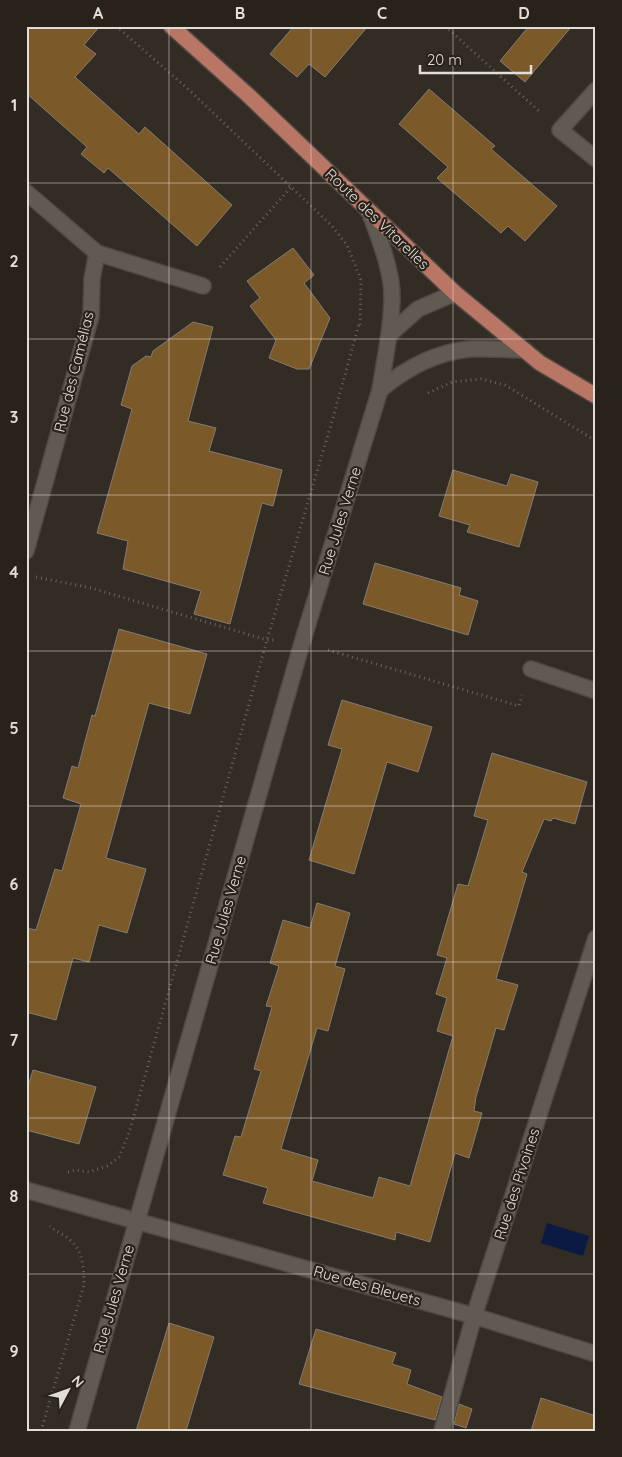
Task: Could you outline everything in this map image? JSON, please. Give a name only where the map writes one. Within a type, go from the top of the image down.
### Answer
[{"type":"main road","name":"Route des Vitarelles","points":[[171,26],[249,96],[455,293],[540,363],[596,396]]},
{"type":"street","points":[[594,155],[560,130],[596,90]]},
{"type":"street","points":[[26,192],[97,253],[203,286]]},
{"type":"street","name":"Rue Jules Verne","points":[[76,1431],[302,642],[380,390],[389,335],[391,278],[383,246],[369,211]]},
{"type":"street","name":"Rue des Camélias","points":[[26,551],[91,316],[92,279],[97,253]]},
{"type":"street","points":[[389,335],[418,309],[455,293]]},
{"type":"street","points":[[380,390],[414,366],[444,355],[470,349],[525,350]]},
{"type":"street","points":[[531,669],[596,691]]},
{"type":"street","name":"Rue des Pivoines","points":[[442,1431],[474,1316],[596,938]]},
{"type":"street","name":"Rue des Bleuets","points":[[26,1190],[474,1316],[596,1354]]},
{"type":"path","points":[[42,1431],[84,1285],[84,1269],[79,1252],[71,1240],[54,1230],[45,1222],[41,1215],[48,1197],[64,1174],[76,1170],[89,1172],[107,1166],[119,1157],[129,1133],[264,649],[333,418],[358,324],[361,280],[347,245],[331,225],[187,88],[116,26]]},
{"type":"path","points":[[445,26],[560,130]]},
{"type":"path","points":[[203,286],[291,188]]},
{"type":"path","points":[[358,324],[385,363]]},
{"type":"path","points":[[395,378],[411,398],[421,396],[452,382],[481,379],[506,385],[596,440]]},
{"type":"water","points":[[547,1223],[589,1236],[583,1256],[541,1243]]},
{"type":"building","points":[[26,26],[100,26],[84,45],[96,54],[75,77],[139,134],[145,127],[232,205],[197,246],[108,168],[104,173],[81,154],[87,147],[26,93]]},
{"type":"building","points":[[294,26],[368,26],[325,77],[309,64],[297,77],[270,54]]},
{"type":"building","points":[[529,26],[572,26],[525,82],[500,61]]},
{"type":"building","points":[[429,89],[495,146],[491,149],[557,206],[525,241],[508,226],[501,233],[437,178],[448,167],[399,124]]},
{"type":"building","points":[[293,248],[314,275],[304,283],[330,318],[309,369],[297,369],[269,358],[276,340],[250,306],[260,298],[247,281]]},
{"type":"building","points":[[193,322],[213,327],[188,421],[216,428],[209,451],[282,470],[273,506],[262,503],[230,624],[194,614],[201,591],[123,569],[128,541],[97,533],[132,409],[121,405],[132,366],[146,356],[151,357],[153,351]]},
{"type":"building","points":[[453,470],[507,486],[511,474],[538,482],[519,547],[467,532],[470,525],[439,516]]},
{"type":"building","points":[[375,563],[461,588],[459,595],[478,601],[468,635],[363,604]]},
{"type":"building","points":[[119,629],[207,654],[190,714],[149,703],[106,858],[146,869],[127,933],[99,925],[89,962],[73,958],[56,1020],[26,1012],[26,928],[36,930],[55,869],[62,871],[81,804],[63,798],[72,766],[78,768],[92,715],[95,716]]},
{"type":"building","points":[[342,700],[432,727],[418,772],[387,762],[354,874],[309,860],[342,749],[328,745]]},
{"type":"building","points":[[492,753],[587,782],[575,824],[553,818],[551,821],[544,819],[522,872],[527,874],[496,979],[518,985],[504,1030],[496,1028],[476,1097],[474,1111],[482,1113],[469,1158],[455,1153],[430,1242],[396,1232],[395,1240],[263,1203],[268,1188],[223,1175],[235,1136],[241,1137],[261,1071],[254,1069],[272,1007],[266,1006],[279,966],[270,963],[283,920],[310,928],[317,903],[350,913],[335,966],[345,969],[328,1031],[317,1028],[281,1149],[318,1160],[312,1181],[373,1198],[379,1177],[410,1186],[453,1036],[437,1031],[447,998],[436,994],[447,958],[437,955],[458,884],[468,886],[488,820],[474,816]]},
{"type":"building","points":[[33,1070],[96,1087],[79,1144],[26,1130],[26,1093]]},
{"type":"building","points":[[169,1323],[214,1337],[186,1431],[136,1431]]},
{"type":"building","points":[[316,1329],[396,1353],[392,1364],[411,1370],[407,1384],[442,1397],[435,1420],[299,1384]]},
{"type":"building","points":[[541,1398],[596,1416],[596,1431],[531,1431]]},
{"type":"building","points":[[459,1404],[472,1409],[466,1428],[454,1424]]}]
